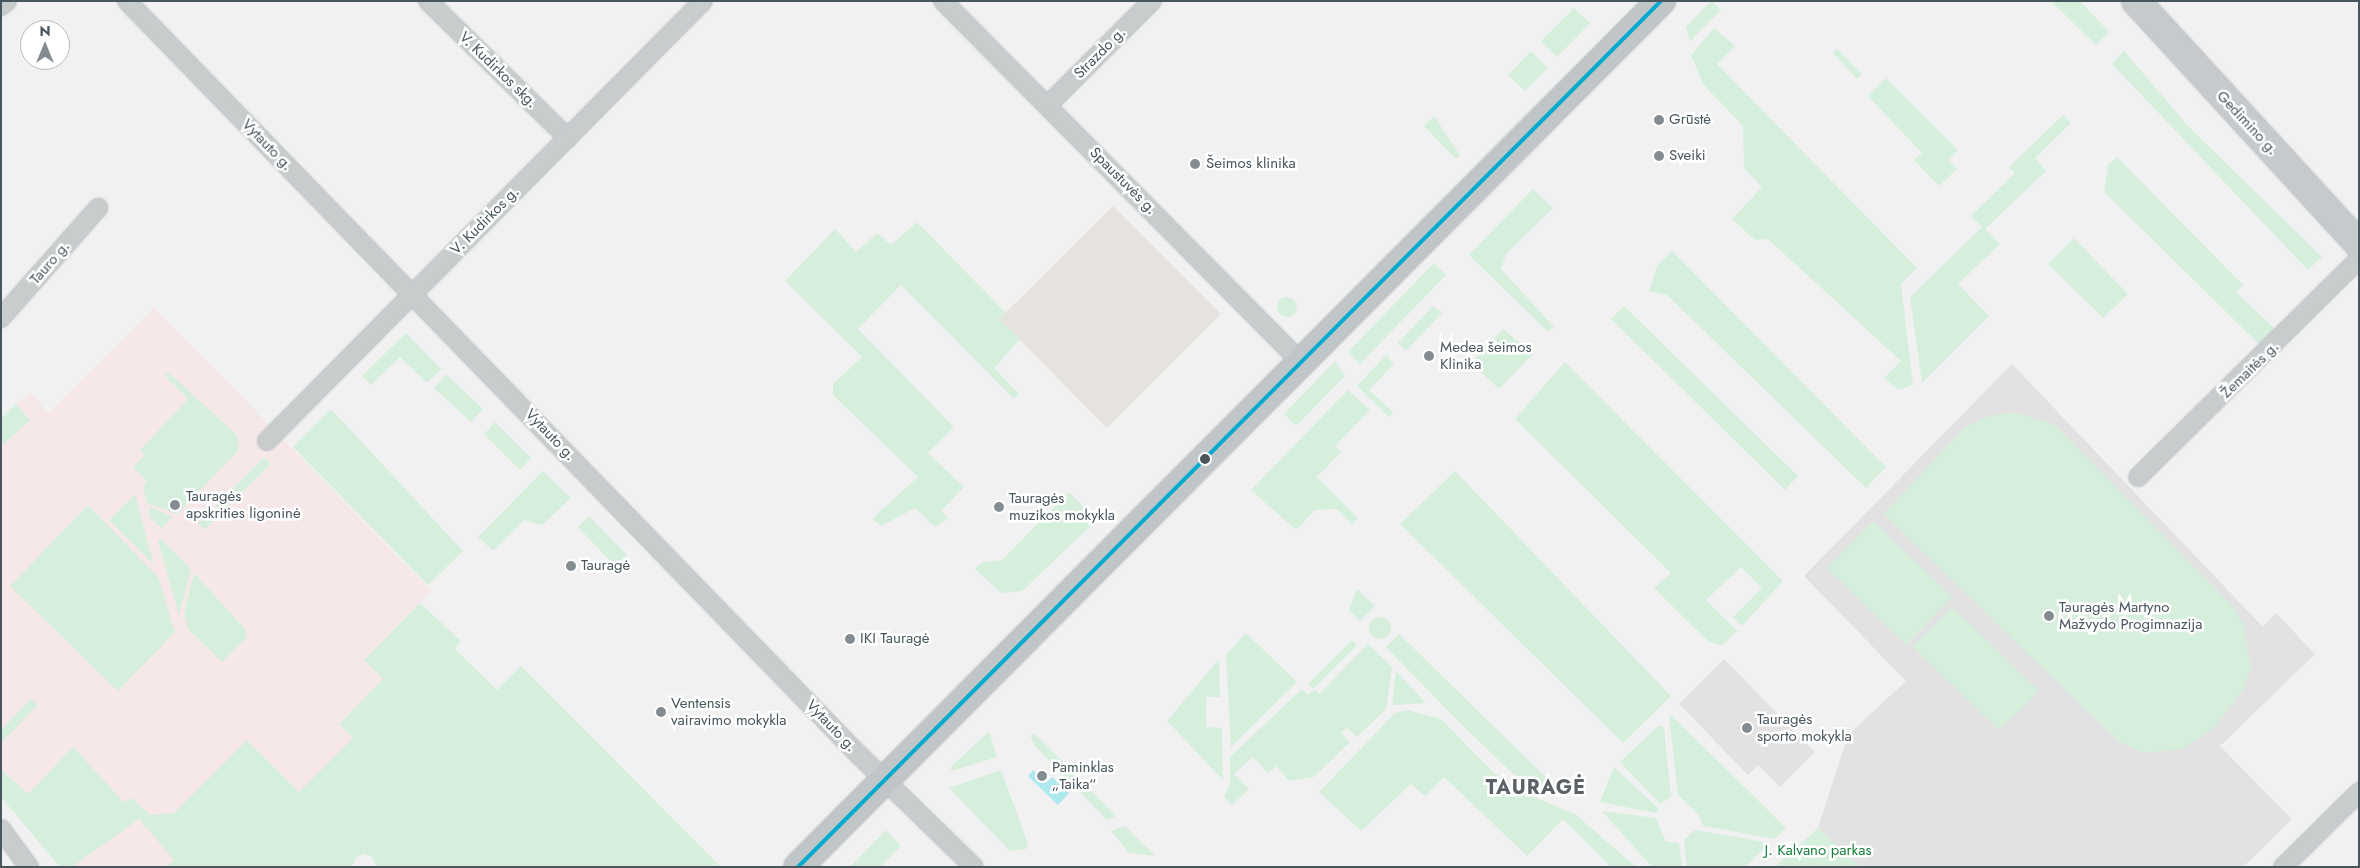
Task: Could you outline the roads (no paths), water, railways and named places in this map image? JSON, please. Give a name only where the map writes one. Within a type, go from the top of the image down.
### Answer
[{"type":"highway","points":[[798,867],[1661,1]]},
{"type":"main road","name":"Gedimino g.","points":[[2144,4],[2359,244]]},
{"type":"street","points":[[1,6],[6,1]]},
{"type":"street","name":"Vytauto g.","points":[[128,1],[884,781],[974,867]]},
{"type":"street","name":"V. Kudirkos skg.","points":[[428,1],[568,138]]},
{"type":"street","name":"V. Kudirkos g.","points":[[267,441],[703,1]]},
{"type":"street","name":"Spaustuvės g.","points":[[943,1],[1302,363]]},
{"type":"street","name":"Strazdo g.","points":[[1048,105],[1152,1]]},
{"type":"street","name":"Tauro g.","points":[[1,318],[98,208]]},
{"type":"street","name":"Žemaitės g.","points":[[2138,477],[2359,259]]},
{"type":"street","points":[[2283,867],[2359,792]]},
{"type":"street","points":[[1,829],[29,867]]},
{"type":"water","points":[[1033,770],[1046,783],[1052,777],[1069,793],[1058,805],[1028,776]]},
{"type":"place","name":"Grūstė","points":[[1659,120]]},
{"type":"place","name":"Sveiki","points":[[1659,156]]},
{"type":"place","name":"Šeimos klinika","points":[[1195,164]]},
{"type":"place","name":"Medea šeimos Klinika","points":[[1429,356]]},
{"type":"place","name":"Tauragės apskrities ligoninė","points":[[175,505]]},
{"type":"place","name":"Tauragės muzikos mokykla","points":[[999,507]]},
{"type":"place","name":"Tauragė","points":[[571,566]]},
{"type":"place","name":"Tauragės Martyno Mažvydo Progimnazija","points":[[2049,616]]},
{"type":"place","name":"IKI Tauragė","points":[[850,639]]},
{"type":"place","name":"Ventensis vairavimo mokykla","points":[[661,712]]},
{"type":"place","name":"Tauragės sporto mokykla","points":[[1747,728]]},
{"type":"place","name":"Paminklas „Taika“","points":[[1042,776]]},
{"type":"district","name":"TAURAGĖ","points":[[1536,787]]},
{"type":"park label","name":"J. Kalvano parkas","points":[[1818,851]]}]
